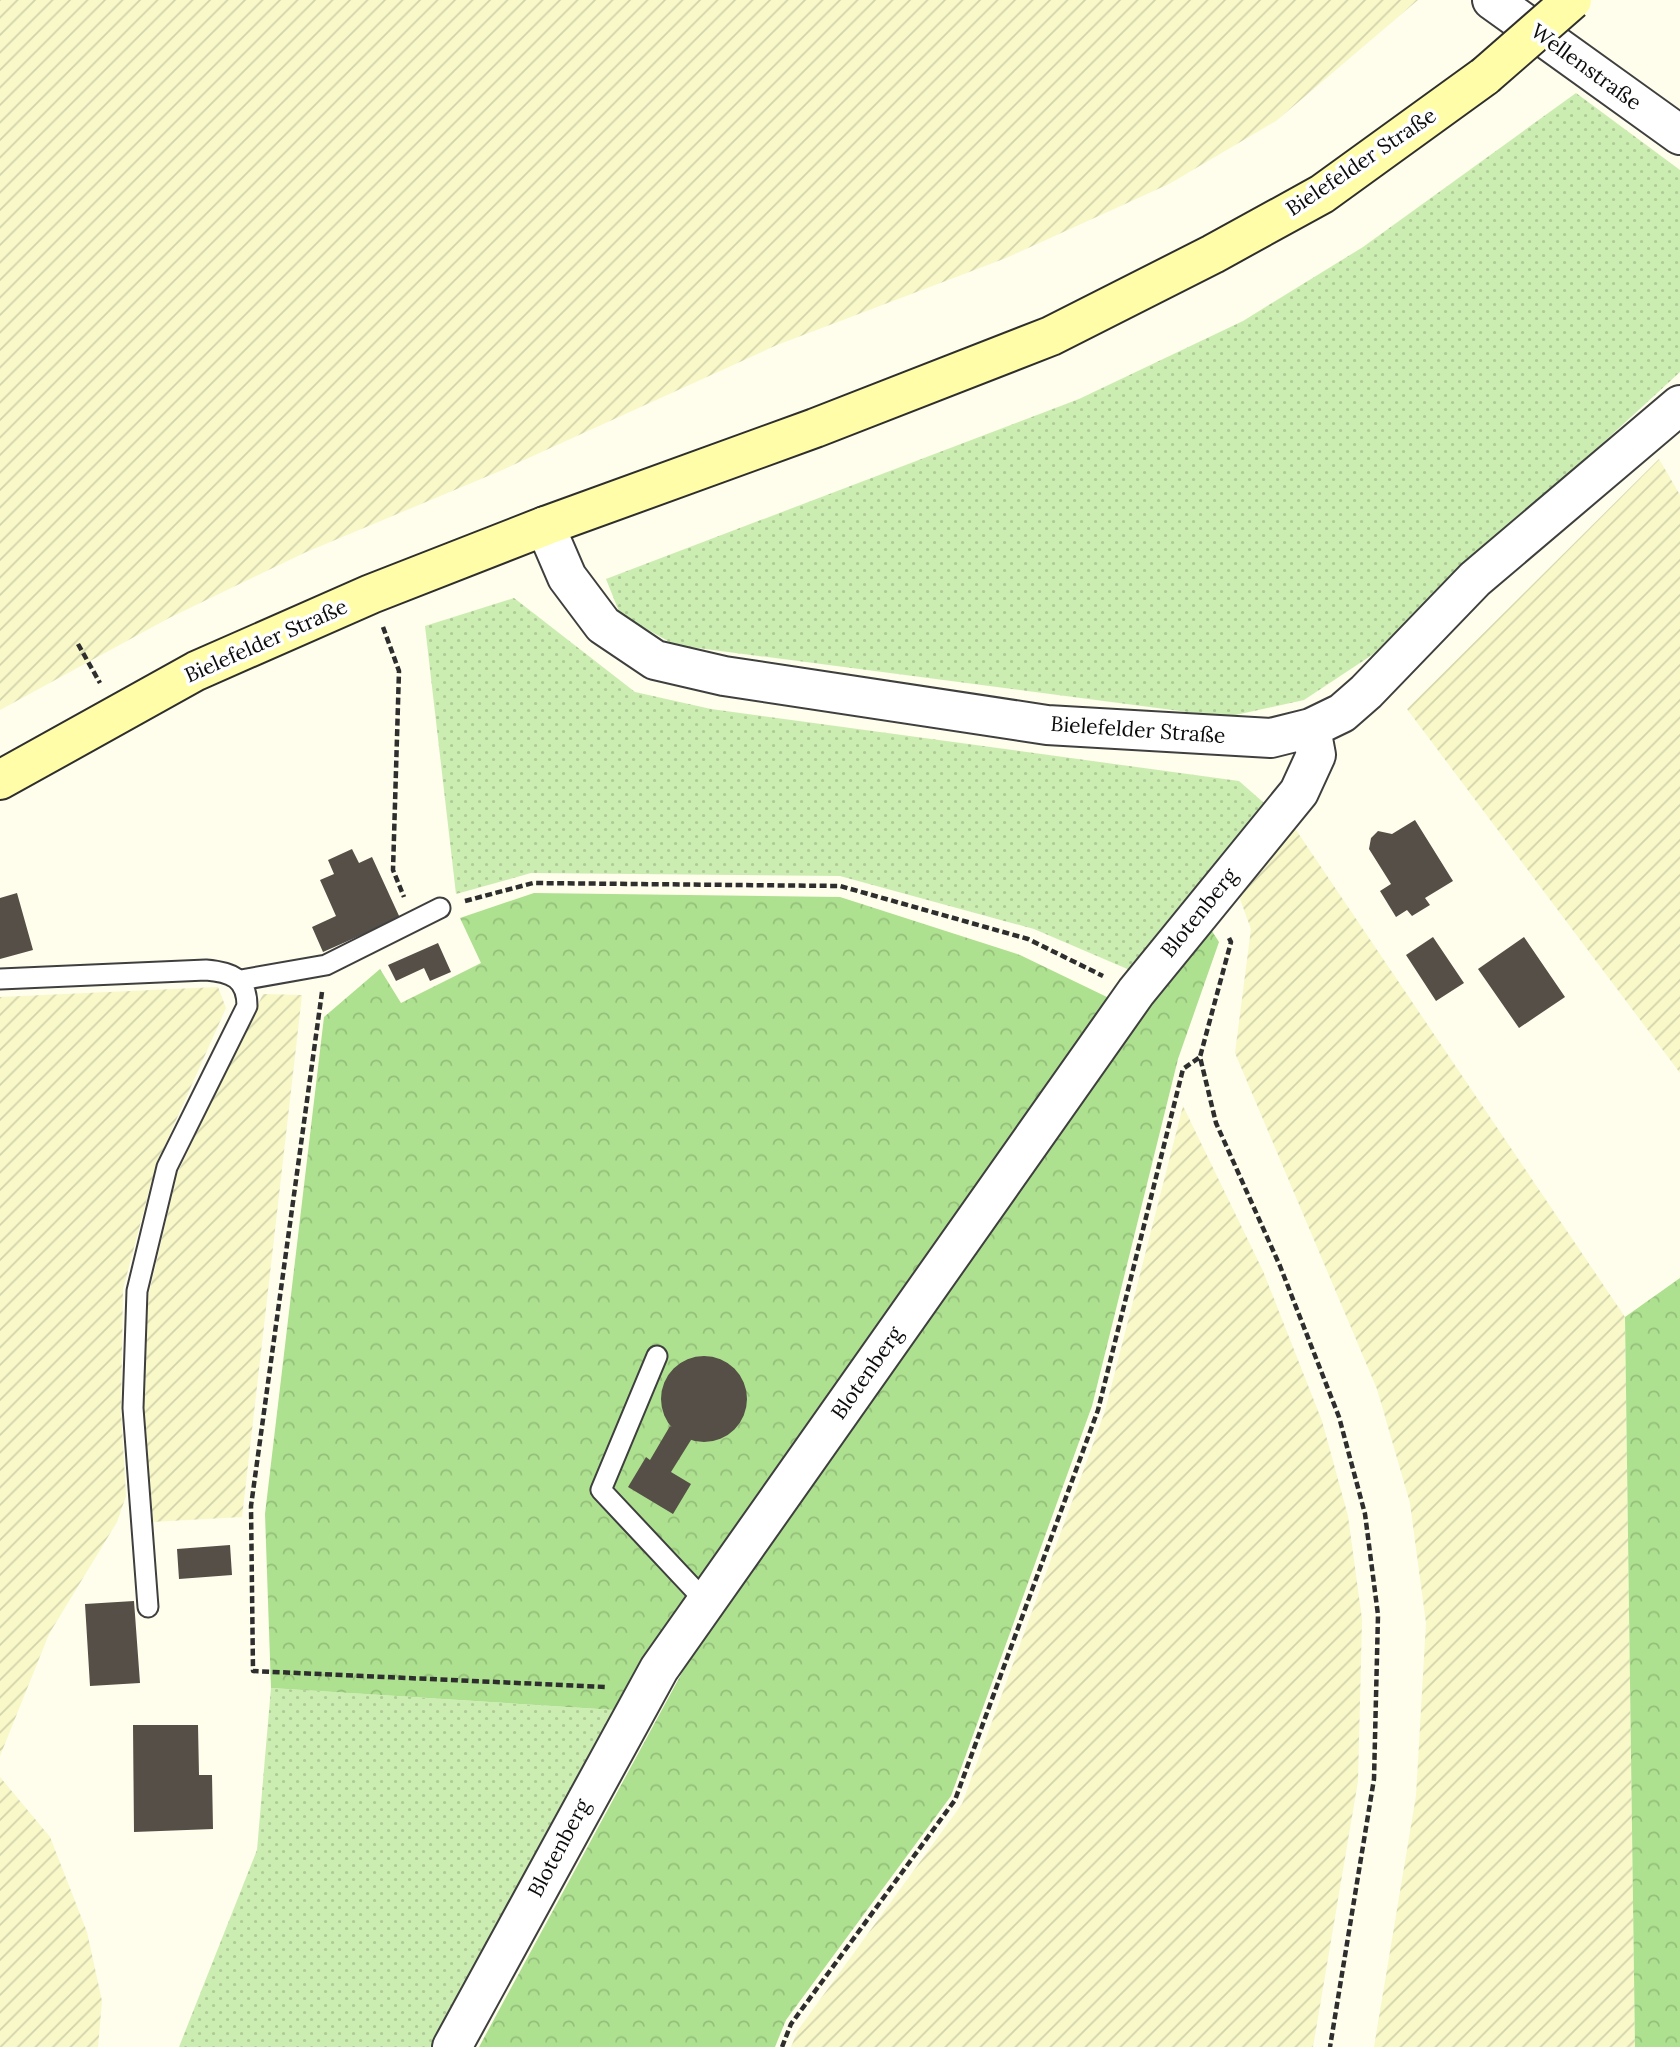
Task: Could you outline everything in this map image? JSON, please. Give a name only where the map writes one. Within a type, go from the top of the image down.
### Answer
[{"type":"main road","name":"Bielefelder Straße","points":[[0,780],[196,671],[371,594],[545,526],[816,429],[1051,336],[1213,254],[1322,194],[1486,76],[1572,0]]},
{"type":"street","name":"Wellenstraße","points":[[1492,0],[1680,135]]},
{"type":"street","name":"Bielefelder Straße","points":[[545,526],[567,577],[603,625],[655,660],[724,676],[1046,725],[1271,738],[1311,728],[1342,713],[1366,692],[1475,579],[1680,405]]},
{"type":"street","name":"Blotenberg","points":[[452,2047],[637,1705],[706,1602],[1136,992],[1299,792],[1316,755],[1311,728]]},
{"type":"lane","points":[[241,980],[326,965],[440,908]]},
{"type":"lane","points":[[0,979],[206,970],[228,972],[241,980],[247,992],[247,1006],[167,1167],[137,1291],[133,1408],[148,1607]]},
{"type":"lane","points":[[657,1356],[601,1490],[706,1602]]},
{"type":"path","points":[[371,594],[399,671],[393,870],[413,921]]},
{"type":"path","points":[[440,908],[533,883],[840,886],[1028,939],[1136,992]]},
{"type":"path","points":[[1214,894],[1231,942],[1200,1057],[1216,1123],[1280,1266],[1339,1417],[1365,1514],[1378,1615],[1374,1779],[1330,2047]]},
{"type":"path","points":[[326,965],[251,1506],[253,1671],[608,1687],[637,1705]]},
{"type":"path","points":[[782,2047],[791,2024],[955,1800],[1098,1410],[1183,1069],[1200,1057]]},
{"type":"green space","points":[[0,0],[1418,0],[1276,121],[1169,184],[1006,258],[777,345],[500,471],[304,553],[169,618],[0,710]]},
{"type":"green space","points":[[1576,93],[1680,170],[1680,372],[1372,655],[1304,700],[1226,717],[675,645],[620,614],[606,579],[1079,399],[1243,321],[1363,247]]},
{"type":"green space","points":[[1659,459],[1680,495],[1680,1073],[1407,709]]},
{"type":"green space","points":[[514,598],[635,692],[711,709],[1239,781],[1272,810],[1139,974],[1034,929],[840,876],[531,873],[456,894],[425,626]]},
{"type":"green space","points":[[1294,827],[1625,1317],[1635,2047],[1374,2047],[1416,1796],[1426,1623],[1410,1503],[1377,1389],[1235,1053],[1251,929],[1236,888]]},
{"type":"green space","points":[[534,893],[840,897],[1020,955],[1109,998],[615,1710],[271,1688],[265,1514],[324,1017],[380,969],[401,1003],[481,963],[460,918]]},
{"type":"green space","points":[[1208,925],[1219,942],[1178,1059],[1092,1406],[951,1796],[786,2020],[775,2047],[479,2047],[684,1669],[1140,1014]]},
{"type":"green space","points":[[218,987],[226,1008],[156,1165],[123,1289],[121,1411],[126,1496],[117,1522],[49,1634],[0,1756],[0,997]]},
{"type":"green space","points":[[263,994],[302,995],[242,1517],[151,1522],[141,1405],[149,1293],[177,1174]]},
{"type":"green space","points":[[1183,1106],[1263,1271],[1322,1421],[1348,1516],[1362,1619],[1358,1781],[1313,2047],[791,2047],[798,2030],[962,1804],[1105,1411]]},
{"type":"green space","points":[[1680,1278],[1680,2047],[1635,2047],[1625,1317]]},
{"type":"green space","points":[[271,1688],[615,1710],[434,2047],[179,2047],[257,1850]]},
{"type":"green space","points":[[0,1777],[50,1837],[87,1932],[102,2001],[98,2047],[0,2047]]},
{"type":"building","points":[[1415,820],[1453,881],[1425,898],[1430,905],[1412,916],[1407,910],[1396,917],[1380,891],[1391,884],[1369,849],[1371,838],[1378,831],[1392,834]]},
{"type":"building","points":[[352,849],[359,863],[372,857],[400,918],[323,952],[312,927],[336,916],[320,880],[334,874],[328,860]]},
{"type":"building","points":[[17,893],[33,950],[0,959],[0,898]]},
{"type":"building","points":[[1433,937],[1464,983],[1436,1001],[1406,955]]},
{"type":"building","points":[[1524,937],[1565,997],[1519,1028],[1478,969]]},
{"type":"building","points":[[438,943],[451,972],[430,981],[424,968],[396,981],[388,965]]},
{"type":"building","points":[[704,1356],[728,1363],[740,1375],[747,1399],[740,1423],[728,1435],[704,1442],[680,1435],[668,1423],[661,1399],[668,1375],[680,1363]]},
{"type":"building","points":[[670,1426],[691,1440],[671,1472],[691,1484],[673,1514],[628,1487],[646,1457],[650,1460]]},
{"type":"building","points":[[230,1545],[232,1575],[179,1579],[177,1549]]},
{"type":"building","points":[[134,1601],[140,1683],[90,1686],[85,1604]]},
{"type":"building","points":[[133,1725],[198,1725],[199,1775],[212,1775],[213,1829],[134,1832]]}]
